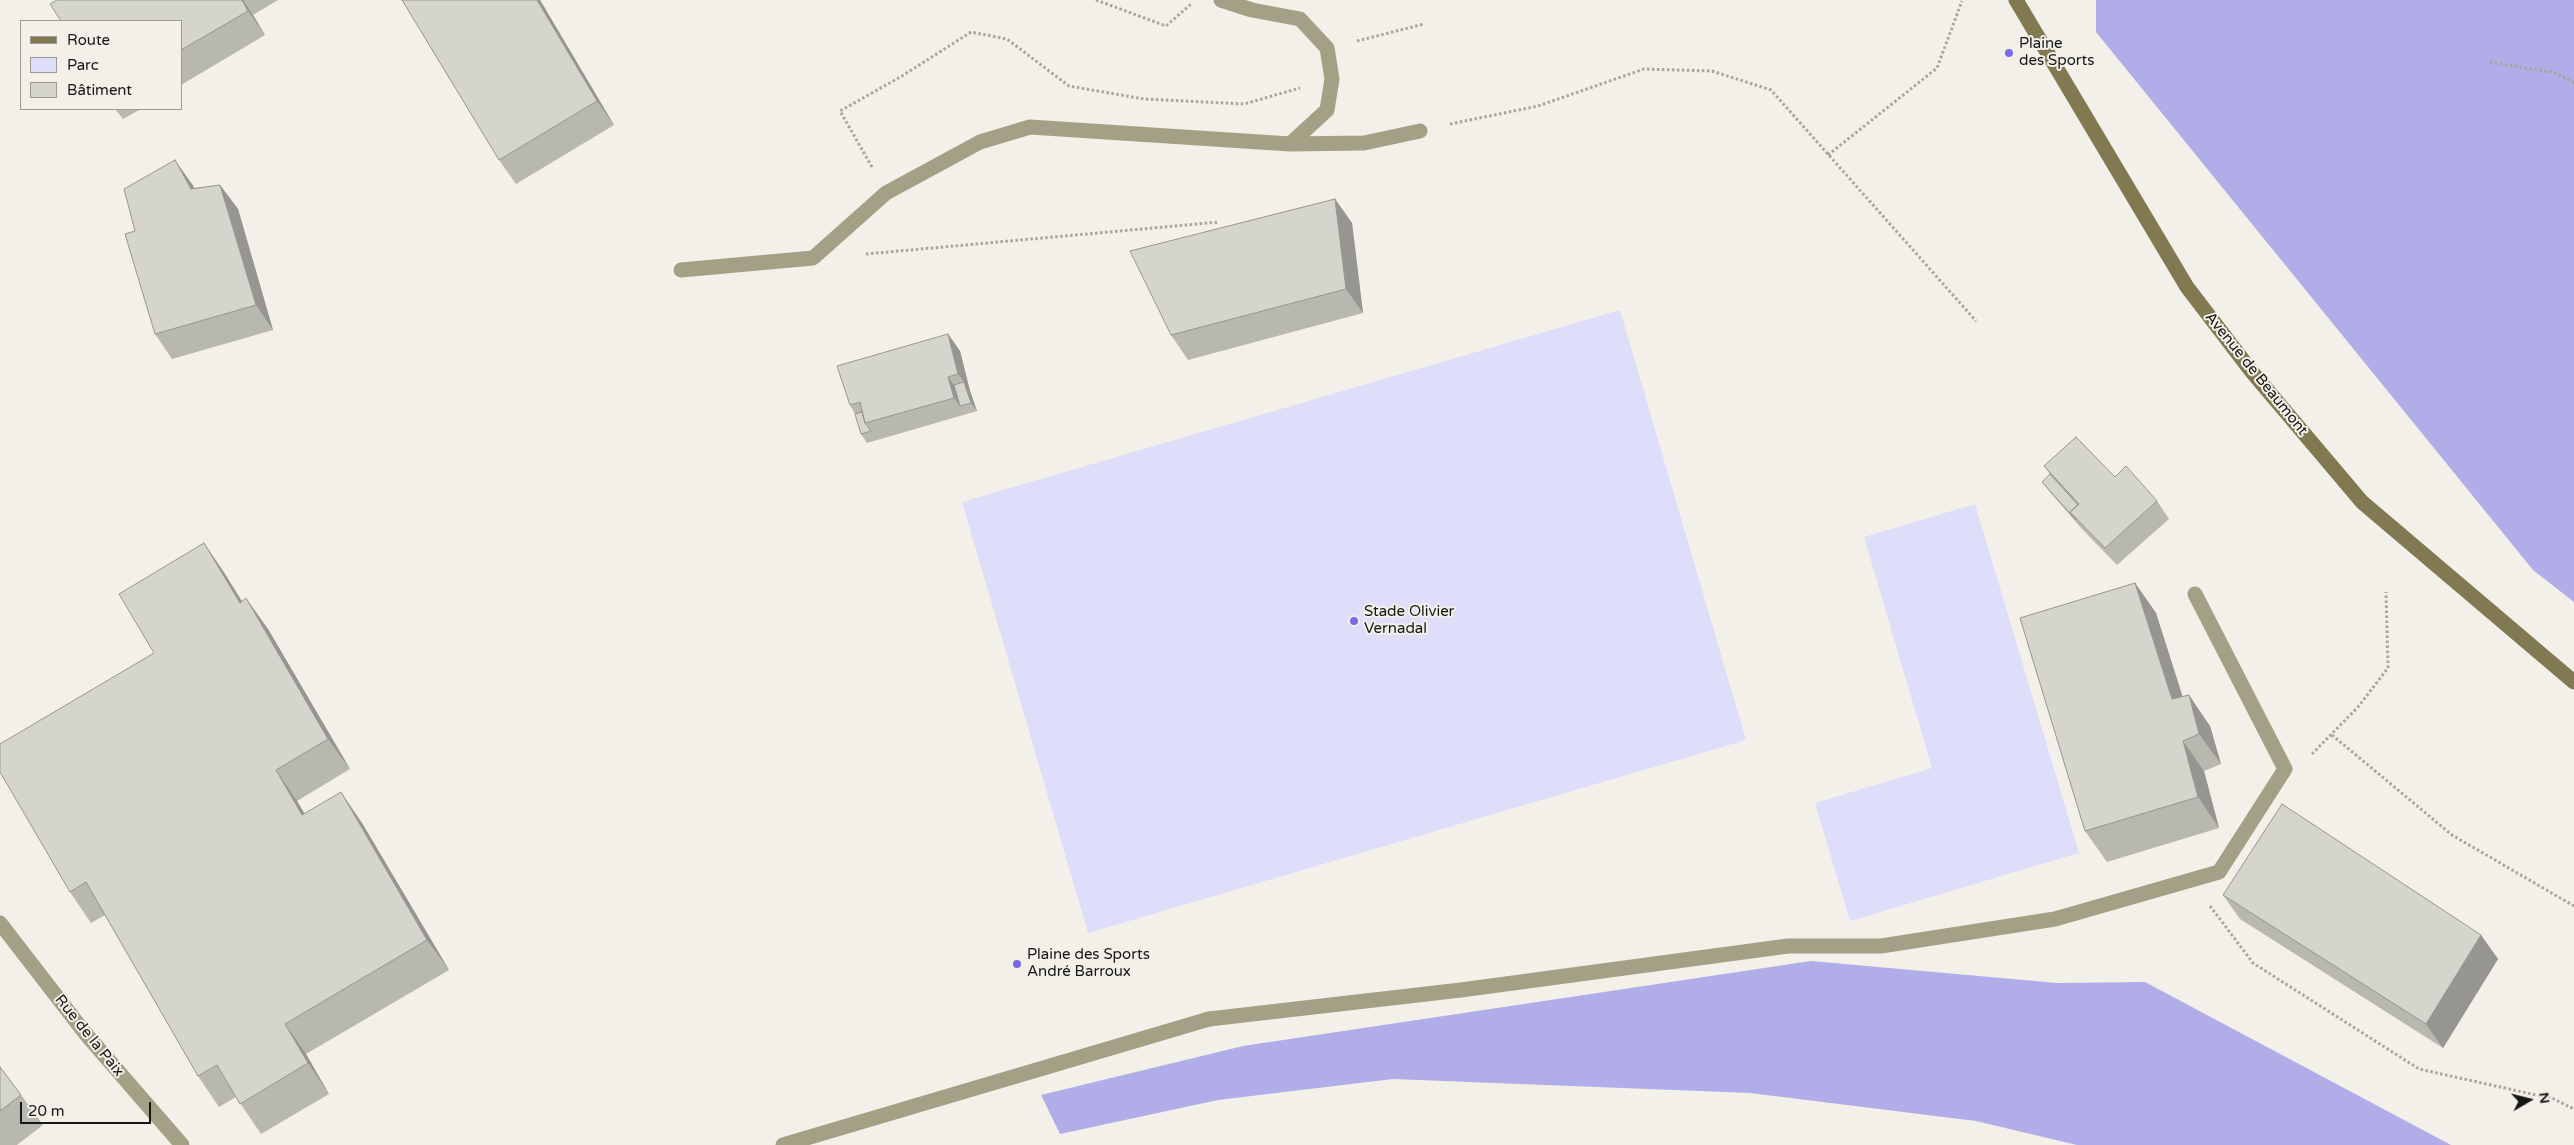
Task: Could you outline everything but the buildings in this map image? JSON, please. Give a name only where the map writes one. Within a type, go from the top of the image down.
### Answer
[{"type":"main road","name":"Avenue de Beaumont","points":[[2016,0],[2187,287],[2252,372],[2362,502],[2574,682]]},
{"type":"street","points":[[1221,0],[1252,10],[1300,19],[1327,48],[1332,79],[1327,110],[1290,144]]},
{"type":"street","points":[[681,270],[814,258],[886,193],[980,142],[1030,127],[1290,144],[1364,143],[1420,131]]},
{"type":"street","points":[[783,1145],[1209,1020],[1461,990],[1788,946],[1881,946],[2055,918],[2219,872],[2285,769],[2195,594]]},
{"type":"street","name":"Rue de la Paix","points":[[0,923],[85,1034],[182,1145]]},
{"type":"path","points":[[1096,0],[1166,26],[1195,0]]},
{"type":"path","points":[[1828,155],[1937,68],[1962,1]]},
{"type":"path","points":[[1327,48],[1424,24]]},
{"type":"path","points":[[886,193],[840,111],[902,76],[971,32],[1007,39],[1069,86],[1144,99],[1244,104],[1332,79]]},
{"type":"path","points":[[2490,62],[2556,72],[2574,83]]},
{"type":"path","points":[[1420,131],[1538,106],[1644,69],[1712,72],[1770,90],[1976,321]]},
{"type":"path","points":[[863,254],[1219,222]]},
{"type":"path","points":[[2285,769],[2313,754],[2358,707],[2388,668],[2386,592]]},
{"type":"path","points":[[2332,735],[2452,835],[2574,906]]},
{"type":"path","points":[[2190,880],[2253,963],[2419,1069],[2554,1099],[2574,1109]]},
{"type":"green space","name":"Stade Olivier Vernadal","points":[[1620,310],[1746,740],[1088,933],[962,502]]},
{"type":"green space","points":[[1975,504],[2079,853],[1850,921],[1815,803],[1932,768],[1864,537]]},
{"type":"shaded area","points":[[2096,0],[2574,0],[2574,602],[2533,570],[2096,32]]},
{"type":"shaded area","points":[[1811,961],[2057,983],[2145,982],[2451,1145],[2077,1145],[1976,1121],[1750,1093],[1393,1079],[1218,1100],[1060,1134],[1041,1095],[1243,1046]]},
{"type":"place","name":"Plaine des Sports","points":[[2009,53]]},
{"type":"place","name":"Stade Olivier Vernadal","points":[[1354,621]]},
{"type":"place","name":"Plaine des Sports André Barroux","points":[[1017,964]]}]
